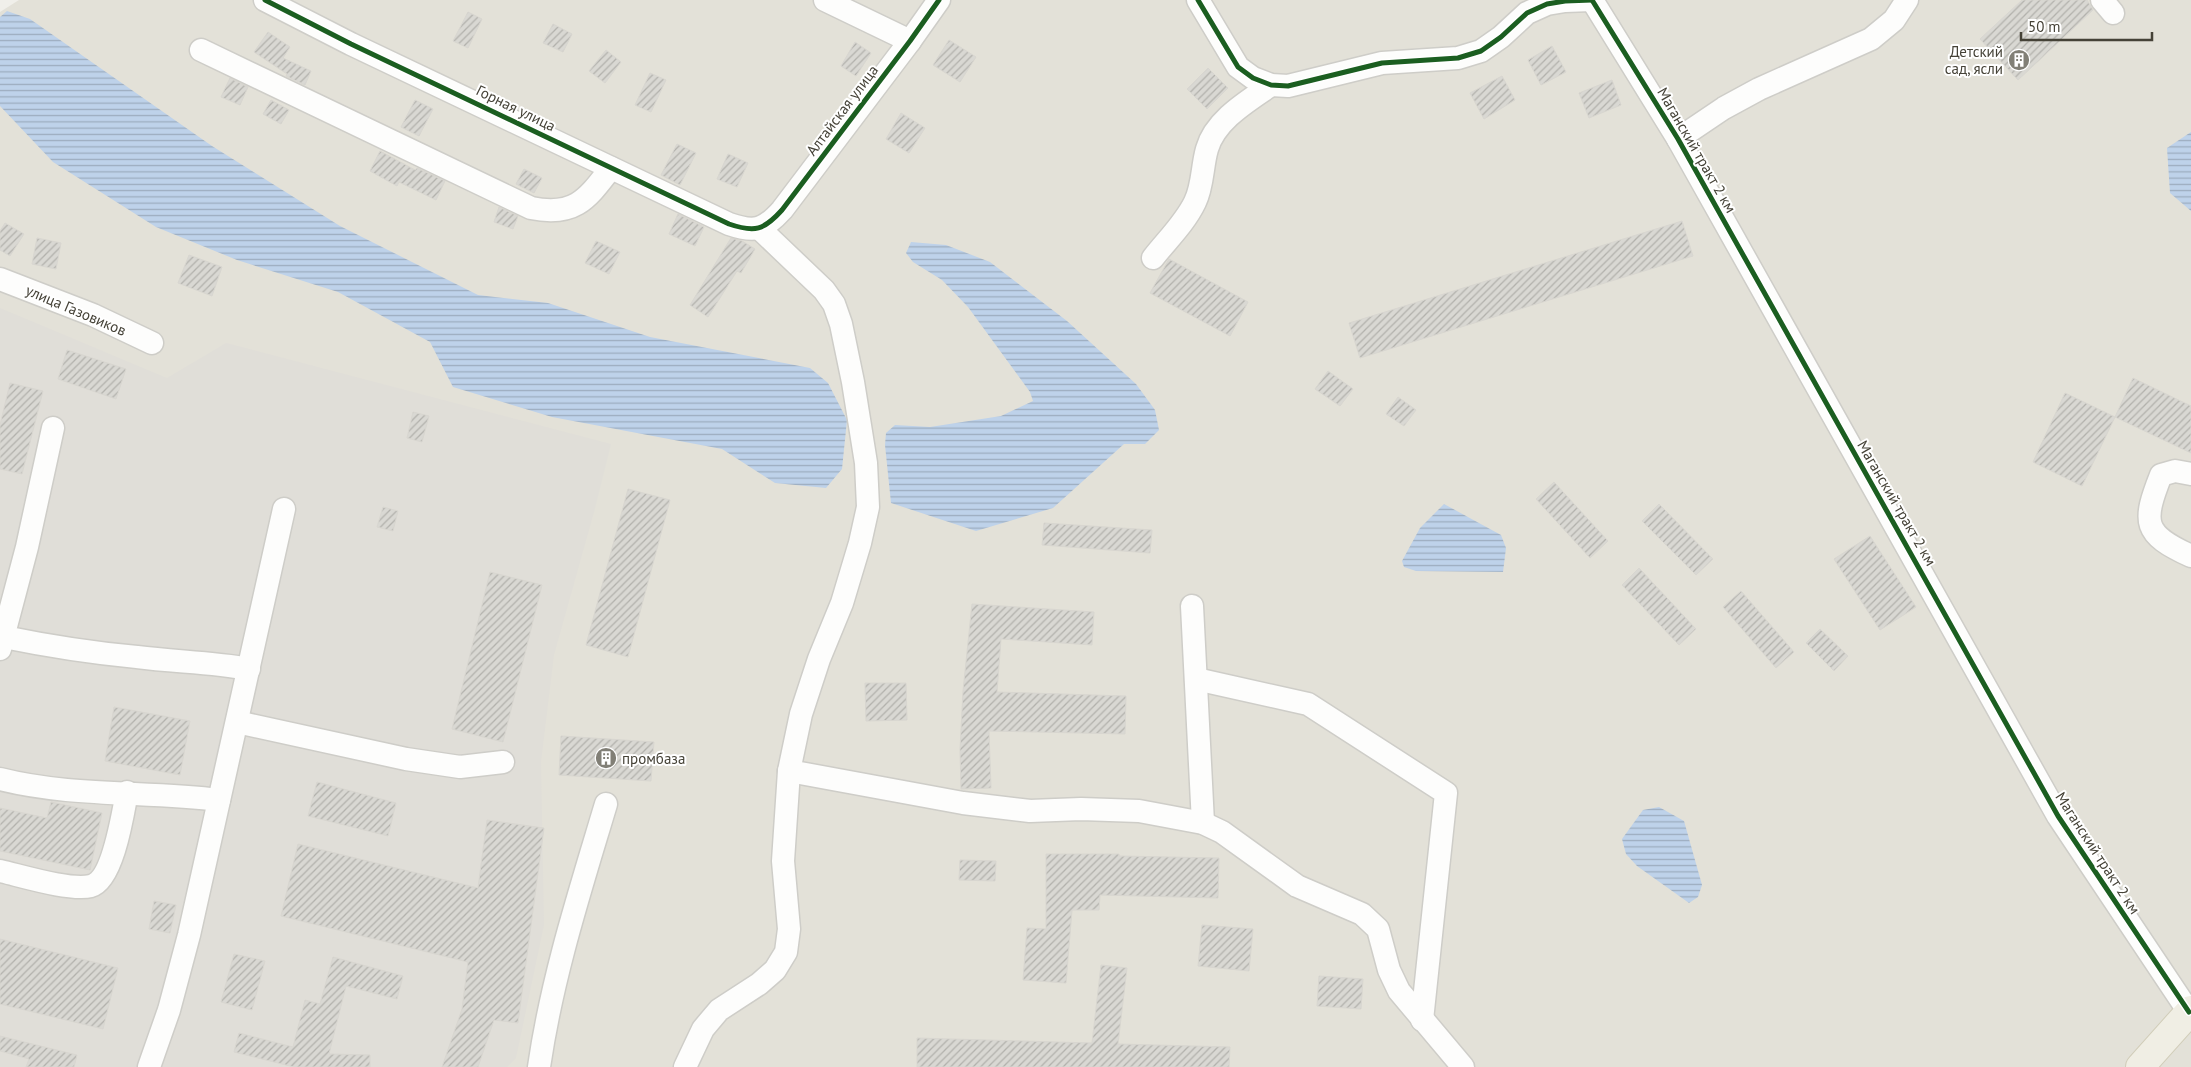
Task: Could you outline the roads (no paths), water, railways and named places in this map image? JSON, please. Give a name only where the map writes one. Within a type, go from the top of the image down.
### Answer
[{"type":"main road","name":"Маганский тракт 2 км","points":[[2140,1067],[2190,1011]]},
{"type":"street","name":"Горная улица","points":[[265,0],[351,44],[730,224],[745,229],[759,228]]},
{"type":"street","points":[[824,0],[910,41]]},
{"type":"street","name":"Алтайская улица","points":[[759,228],[770,223],[782,210],[939,0]]},
{"type":"street","points":[[1198,0],[1238,67],[1253,78],[1271,85],[1288,86],[1303,84],[1382,63],[1458,58],[1480,51],[1501,37],[1527,6],[1564,1],[1592,0]]},
{"type":"street","name":"Маганский тракт 2 км","points":[[1592,0],[1678,139],[2058,816],[2190,1011]]},
{"type":"street","points":[[1678,139],[1724,108],[1759,89],[1871,39],[1894,20],[1907,0]]},
{"type":"street","points":[[201,50],[531,208],[556,211],[578,205],[588,197],[611,168]]},
{"type":"street","points":[[1154,258],[1190,212],[1196,201],[1207,148],[1219,126],[1248,101],[1271,85]]},
{"type":"street","points":[[685,1067],[703,1030],[719,1010],[758,984],[775,970],[786,952],[789,929],[783,861],[789,771],[802,714],[819,660],[842,603],[860,543],[868,507],[866,463],[853,382],[841,324],[834,304],[824,290],[759,228]]},
{"type":"street","name":"улица Газовиков","points":[[0,279],[93,315],[152,343]]},
{"type":"street","points":[[53,428],[27,546],[2,643],[62,648],[139,658],[219,663],[249,669]]},
{"type":"street","points":[[2191,474],[2175,471],[2161,476],[2152,497],[2148,515],[2152,532],[2168,545],[2191,556]]},
{"type":"street","points":[[149,1067],[170,1010],[190,935],[284,508]]},
{"type":"street","points":[[1192,606],[1203,823]]},
{"type":"street","points":[[1196,680],[1308,704],[1446,793],[1422,1020]]},
{"type":"street","points":[[237,722],[406,759],[460,766],[503,762]]},
{"type":"street","points":[[789,771],[963,803],[1030,811],[1081,809],[1139,811],[1203,823],[1222,832],[1297,886],[1362,914],[1378,928],[1389,970],[1399,991],[1463,1067]]},
{"type":"street","points":[[0,779],[74,790],[127,792],[220,800]]},
{"type":"street","points":[[0,871],[68,886],[92,886],[103,878],[112,858],[127,792]]},
{"type":"street","points":[[539,1067],[557,971],[606,804]]},
{"type":"water","points":[[7,11],[30,19],[212,146],[340,226],[478,295],[548,303],[650,337],[810,368],[828,383],[847,420],[842,469],[826,488],[775,483],[722,449],[552,417],[453,387],[430,342],[338,292],[237,260],[156,227],[53,162],[0,106],[0,17]]},
{"type":"water","points":[[2191,132],[2191,211],[2170,193],[2167,148]]},
{"type":"water","points":[[911,242],[946,245],[990,262],[1067,321],[1136,384],[1155,410],[1159,430],[1145,444],[1124,444],[1053,508],[976,531],[891,503],[885,445],[886,433],[895,425],[930,427],[1001,416],[1033,401],[1030,392],[968,307],[942,280],[913,262],[906,253]]},
{"type":"water","points":[[1444,504],[1501,535],[1506,548],[1503,572],[1416,571],[1404,567],[1402,561],[1420,528]]},
{"type":"water","points":[[1659,807],[1684,821],[1702,885],[1698,897],[1689,903],[1637,866],[1626,854],[1622,839],[1643,810]]},
{"type":"place","name":"Детский сад, ясли","points":[[2019,60]]},
{"type":"place","name":"промбаза","points":[[606,758]]}]
